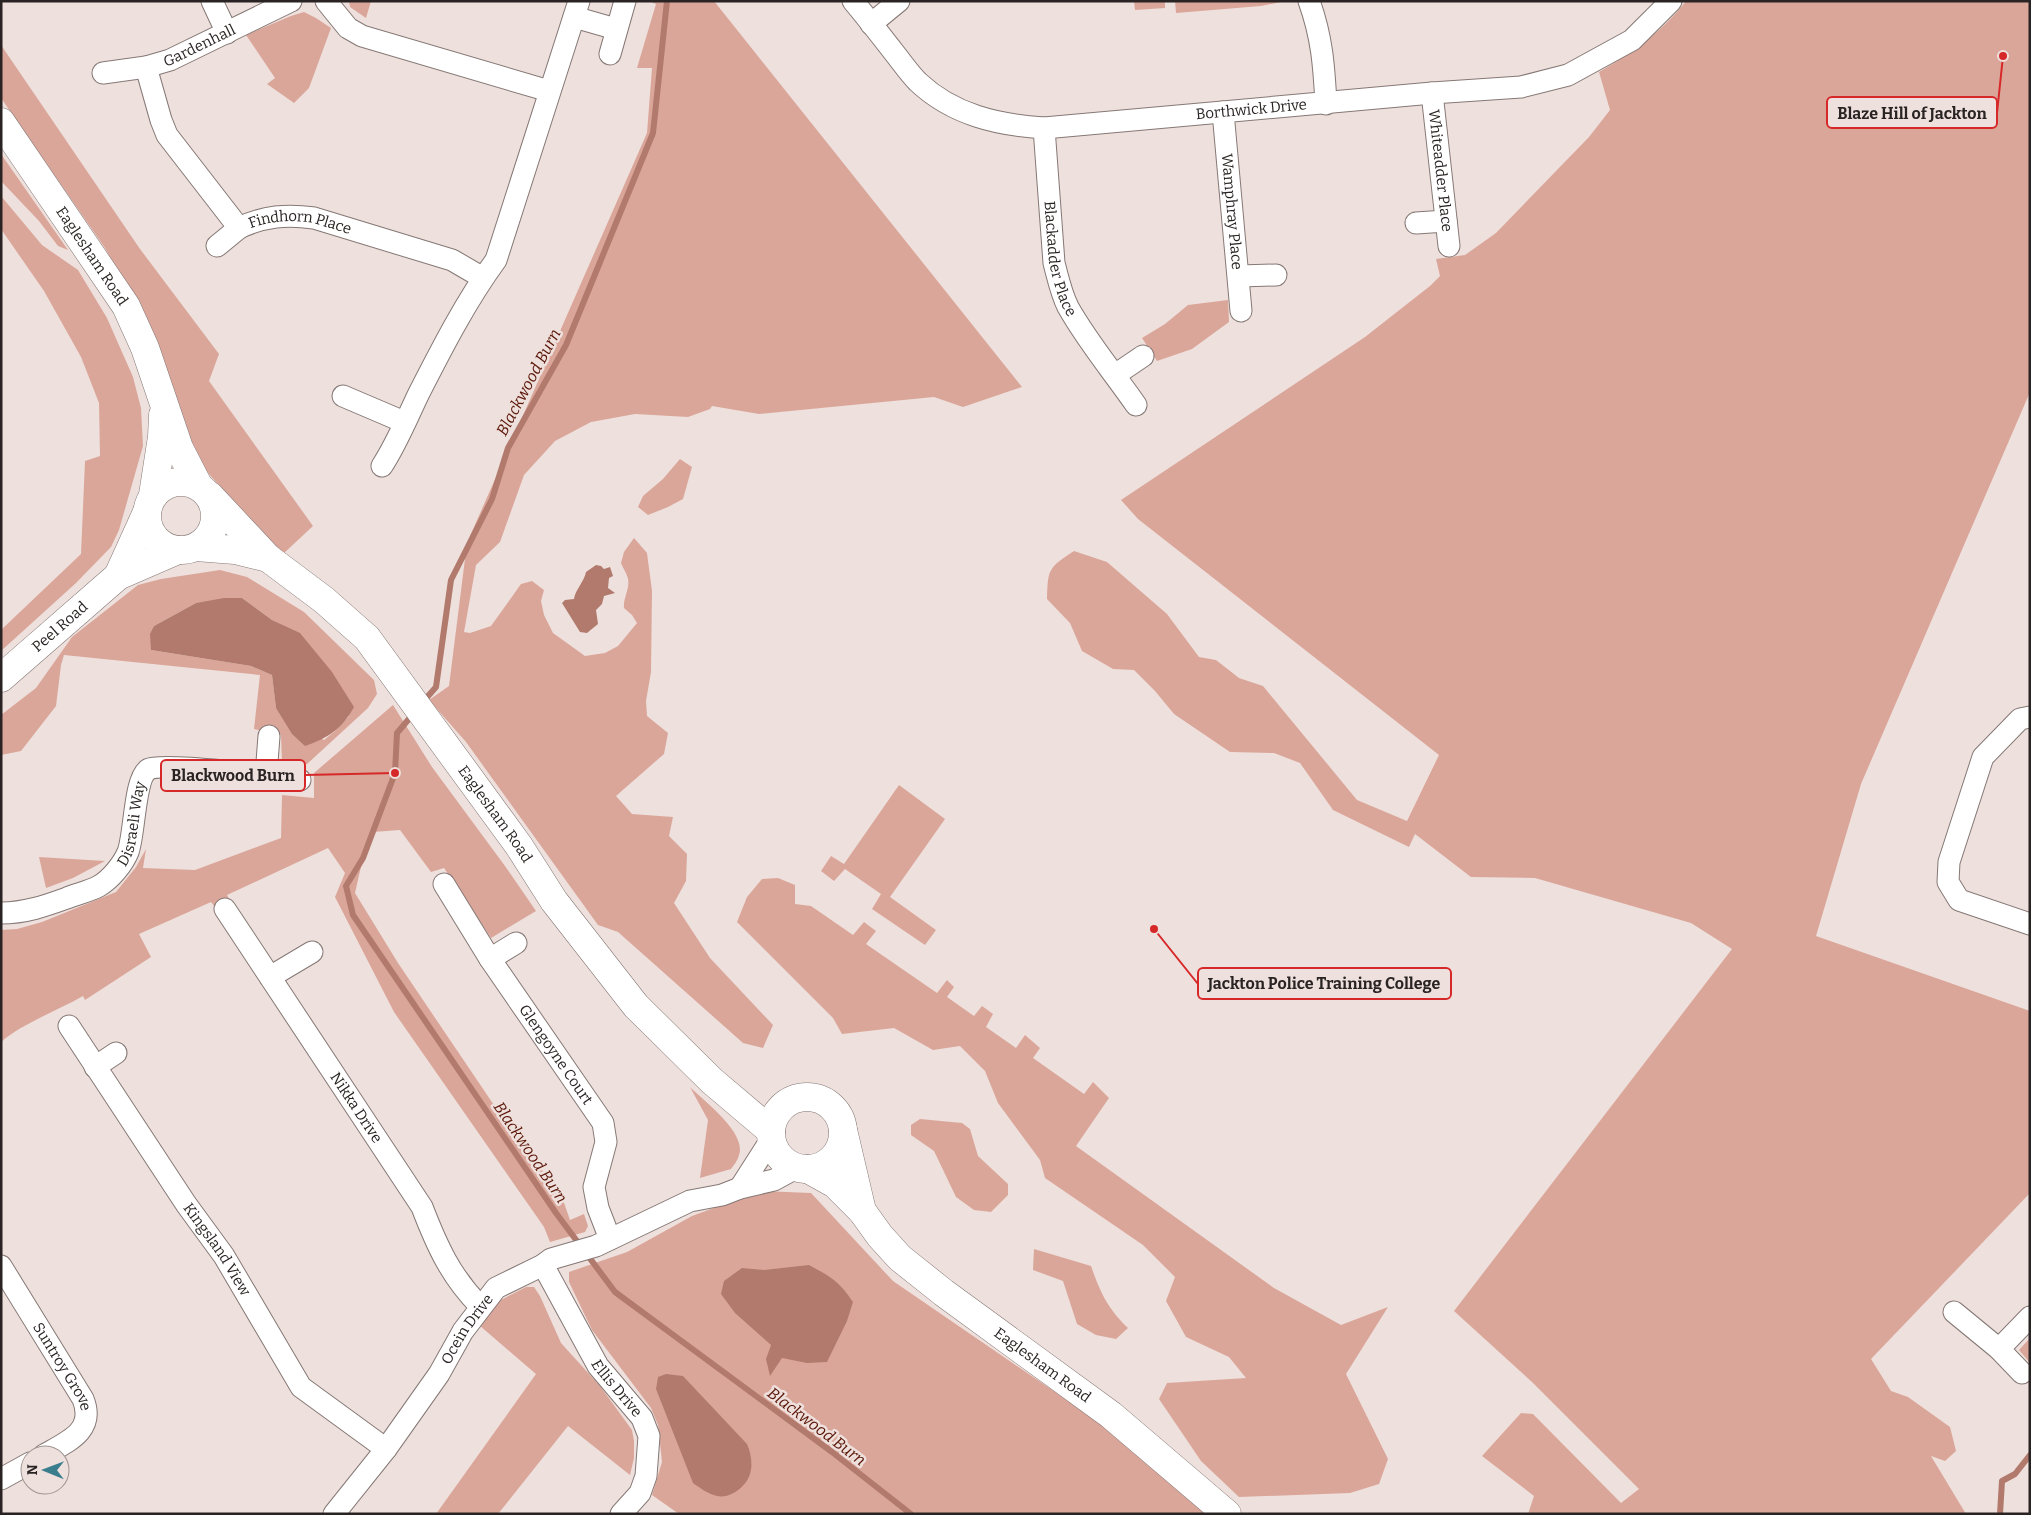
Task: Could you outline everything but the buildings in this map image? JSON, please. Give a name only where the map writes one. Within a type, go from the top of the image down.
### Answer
[{"type":"main road","name":"Eaglesham Road","points":[[1,122],[126,306],[145,348],[179,448],[204,491]]},
{"type":"main road","points":[[164,401],[162,437],[148,523],[151,533],[158,542],[168,548],[235,550],[268,558]]},
{"type":"main road","points":[[118,576],[150,504],[160,488],[169,483],[179,481],[189,482],[204,491],[268,558]]},
{"type":"main road","points":[[118,576],[204,542],[211,534],[215,525],[216,515],[204,491]]},
{"type":"main road","name":"Eaglesham Road","points":[[268,558],[324,600],[367,638],[519,846],[554,901],[636,1006],[712,1081],[771,1134]]},
{"type":"main road","name":"Peel Road","points":[[1,678],[118,576]]},
{"type":"main road","points":[[712,1081],[754,1098],[792,1099],[806,1096],[823,1100],[836,1110],[844,1129],[862,1211]]},
{"type":"main road","points":[[792,1099],[777,1112],[771,1134],[777,1154],[785,1162],[835,1184],[862,1211]]},
{"type":"main road","points":[[802,1168],[820,1167],[834,1157],[843,1141],[844,1129]]},
{"type":"main road","name":"Eaglesham Road","points":[[862,1211],[880,1236],[900,1258],[944,1293],[1110,1415],[1227,1514]]},
{"type":"street","points":[[212,1],[227,33]]},
{"type":"street","name":"Gardenhall","points":[[103,73],[146,67],[170,60],[291,1]]},
{"type":"street","points":[[326,1],[348,28],[362,36],[549,92]]},
{"type":"street","points":[[610,54],[625,1]]},
{"type":"street","name":"Borthwick Drive","points":[[853,1],[918,81],[951,106],[993,122],[1044,128],[1432,93],[1521,88],[1568,75],[1632,40],[1672,1]]},
{"type":"street","points":[[872,24],[899,1]]},
{"type":"street","points":[[1309,1],[1316,20],[1323,55],[1326,104]]},
{"type":"street","points":[[382,466],[392,450],[437,357],[483,278],[496,260],[576,9],[616,28]]},
{"type":"street","name":"Findhorn Place","points":[[146,67],[167,135],[239,228],[252,221],[270,217],[292,215],[314,218],[445,258],[483,278]]},
{"type":"street","name":"Whiteadder Place","points":[[1432,93],[1449,246]]},
{"type":"street","name":"Wamphray Place","points":[[1223,112],[1241,311]]},
{"type":"street","name":"Blackadder Place","points":[[1044,128],[1054,263],[1059,285],[1068,306],[1082,329],[1136,405]]},
{"type":"street","points":[[1416,223],[1446,221]]},
{"type":"street","points":[[218,246],[239,228]]},
{"type":"street","points":[[1239,276],[1276,275]]},
{"type":"street","points":[[1115,375],[1143,356]]},
{"type":"street","points":[[343,396],[404,422]]},
{"type":"street","points":[[2030,717],[2020,719],[1983,757],[1950,862],[1948,882],[1959,900],[2030,924]]},
{"type":"street","points":[[266,775],[269,736]]},
{"type":"street","name":"Disraeli Way","points":[[1,912],[16,913],[33,910],[99,886],[115,872],[128,852],[140,786],[144,772],[150,768],[175,768],[266,775],[300,780]]},
{"type":"street","name":"Glengoyne Court","points":[[444,884],[490,959],[603,1123],[606,1142],[594,1188],[603,1242]]},
{"type":"street","name":"Nikka Drive","points":[[225,909],[422,1207],[439,1249],[462,1288],[480,1306]]},
{"type":"street","points":[[490,959],[516,943]]},
{"type":"street","points":[[270,977],[312,952]]},
{"type":"street","name":"Kingsland View","points":[[69,1026],[186,1204],[224,1256],[301,1387],[386,1449]]},
{"type":"street","points":[[96,1067],[116,1052]]},
{"type":"street","points":[[740,1188],[771,1134]]},
{"type":"street","name":"Ocein Drive","points":[[334,1514],[386,1449],[439,1374],[463,1331],[480,1306],[496,1288],[542,1266],[551,1259],[603,1242],[690,1201],[722,1195],[740,1188],[774,1180],[802,1168]]},
{"type":"street","name":"Suntroy Grove","points":[[1,1266],[87,1408],[85,1423],[81,1430],[61,1445]]},
{"type":"street","name":"Ellis Drive","points":[[542,1266],[598,1366],[642,1418],[649,1436],[646,1476],[640,1493],[621,1514]]},
{"type":"street","points":[[1954,1312],[1999,1349],[2022,1373]]},
{"type":"street","points":[[1999,1349],[2030,1317]]},
{"type":"street","points":[[1,1479],[20,1469]]},
{"type":"shaded area","points":[[349,1],[371,1],[366,18],[350,7]]},
{"type":"shaded area","points":[[649,1],[714,1],[1022,387],[963,407],[934,397],[759,414],[712,406],[710,409],[688,417],[635,414],[591,422],[555,441],[524,475],[500,542],[476,565],[464,632],[470,633],[491,626],[521,584],[532,581],[544,590],[541,601],[544,615],[553,633],[585,656],[605,653],[618,646],[637,623],[624,608],[628,579],[621,563],[624,552],[634,538],[647,553],[652,591],[651,672],[646,701],[647,716],[668,733],[664,754],[616,796],[632,814],[673,817],[669,836],[687,854],[686,881],[674,903],[710,958],[773,1025],[763,1048],[743,1043],[618,932],[598,925],[466,742],[429,700],[449,686],[467,543],[647,133],[652,68],[637,68],[656,4]]},
{"type":"shaded area","points":[[1134,1],[1165,1],[1165,8],[1135,10]]},
{"type":"shaded area","points":[[1175,1],[1286,1],[1261,6],[1176,13]]},
{"type":"shaded area","points":[[1686,1],[2030,1],[2030,392],[1861,784],[1816,936],[2030,1011],[2030,1193],[1871,1359],[1891,1391],[1908,1397],[1950,1427],[1956,1451],[1945,1461],[1931,1456],[1966,1514],[1528,1514],[1534,1496],[1482,1456],[1521,1413],[1533,1414],[1621,1503],[1639,1489],[1532,1382],[1454,1311],[1732,949],[1691,923],[1535,878],[1471,877],[1415,834],[1409,847],[1333,810],[1300,763],[1274,753],[1230,752],[1174,714],[1134,670],[1113,669],[1082,651],[1070,623],[1047,599],[1051,570],[1059,561],[1074,551],[1107,562],[1167,614],[1199,657],[1216,660],[1239,678],[1263,686],[1357,800],[1407,821],[1439,755],[1138,519],[1121,500],[1365,337],[1440,276],[1436,259],[1465,255],[1496,233],[1589,137],[1610,110],[1599,72],[1646,41]]},
{"type":"shaded area","points":[[304,12],[331,28],[309,88],[294,103],[267,84],[275,78],[246,35]]},
{"type":"shaded area","points":[[1,45],[140,249],[219,354],[209,381],[313,526],[283,554],[232,505],[223,490],[201,465],[185,432],[154,337],[105,248],[1,98]]},
{"type":"shaded area","points":[[1,154],[68,250],[58,246],[39,221],[1,181]]},
{"type":"shaded area","points":[[1,196],[42,245],[78,270],[107,318],[133,377],[141,408],[143,446],[119,530],[111,547],[76,583],[1,651],[1,630],[81,554],[85,461],[100,456],[99,403],[81,357],[44,291],[1,229]]},
{"type":"shaded area","points":[[1228,300],[1229,322],[1192,349],[1157,361],[1142,338],[1165,324],[1188,305]]},
{"type":"shaded area","points":[[680,459],[692,467],[683,499],[648,515],[638,507],[643,496],[663,479]]},
{"type":"shaded area","points":[[596,565],[604,569],[610,567],[613,576],[609,578],[608,588],[615,593],[604,596],[602,604],[596,610],[598,624],[587,633],[580,632],[562,603],[565,600],[574,599],[586,572]]},
{"type":"shaded area","points":[[220,570],[247,577],[304,612],[374,680],[377,694],[368,708],[307,764],[282,762],[281,735],[254,729],[260,675],[64,655],[56,706],[21,751],[1,755],[1,715],[36,688],[72,637],[138,585],[161,579]],"holes":[[[242,598],[272,620],[300,634],[349,716],[324,740],[276,708],[272,675],[251,666],[151,650],[154,626],[196,603]]]},
{"type":"shaded area","points":[[224,598],[242,598],[272,620],[300,633],[332,672],[354,707],[345,721],[334,732],[321,740],[305,746],[292,734],[276,708],[272,675],[251,666],[151,650],[150,634],[154,626],[196,603]]},
{"type":"shaded area","points":[[393,705],[432,767],[536,911],[491,938],[444,868],[431,872],[400,830],[373,832],[363,858],[355,893],[398,963],[502,1117],[562,1197],[570,1220],[584,1214],[588,1226],[585,1232],[550,1242],[544,1227],[394,1012],[335,897],[345,873],[328,848],[227,895],[229,899],[215,907],[211,902],[139,934],[151,957],[85,1000],[83,996],[30,1023],[1,1042],[1,930],[17,929],[42,922],[116,892],[136,867],[146,849],[143,868],[195,870],[281,838],[282,795],[314,798],[314,773]]},
{"type":"shaded area","points":[[899,785],[945,819],[890,897],[936,930],[925,945],[872,909],[881,894],[845,869],[834,881],[821,871],[831,856],[844,864]]},
{"type":"shaded area","points":[[39,857],[105,861],[73,878],[46,888]]},
{"type":"shaded area","points":[[778,878],[795,885],[795,904],[811,906],[853,935],[864,922],[876,931],[866,944],[937,993],[947,980],[954,987],[947,997],[974,1016],[982,1006],[993,1014],[986,1027],[1016,1048],[1025,1035],[1040,1048],[1033,1058],[1084,1094],[1093,1082],[1109,1098],[1076,1146],[1274,1288],[1341,1325],[1388,1307],[1346,1374],[1388,1459],[1379,1484],[1350,1493],[1239,1497],[1201,1461],[1159,1399],[1167,1383],[1246,1378],[1229,1357],[1186,1337],[1166,1301],[1175,1277],[1143,1245],[1045,1178],[1040,1160],[998,1103],[985,1071],[960,1046],[933,1050],[894,1028],[842,1034],[833,1018],[737,922],[747,897],[762,879]]},
{"type":"shaded area","points":[[690,1087],[723,1118],[737,1137],[740,1146],[739,1155],[731,1169],[700,1178],[708,1120]]},
{"type":"shaded area","points":[[920,1119],[962,1123],[970,1129],[978,1156],[1008,1184],[1008,1195],[991,1212],[974,1210],[956,1197],[934,1151],[911,1135],[911,1125]]},
{"type":"shaded area","points":[[760,1191],[811,1193],[893,1281],[1109,1429],[1209,1514],[679,1514],[652,1495],[662,1462],[658,1425],[651,1408],[592,1330],[569,1282],[569,1272],[627,1252],[692,1216]]},
{"type":"shaded area","points":[[1034,1249],[1091,1266],[1105,1300],[1128,1328],[1116,1339],[1096,1335],[1077,1324],[1063,1281],[1033,1270]]},
{"type":"shaded area","points":[[809,1265],[834,1280],[853,1302],[847,1321],[827,1362],[807,1363],[782,1358],[770,1376],[766,1359],[771,1345],[735,1313],[721,1294],[724,1281],[742,1268],[764,1270]]},
{"type":"shaded area","points":[[526,1287],[534,1287],[561,1343],[600,1386],[632,1430],[634,1458],[630,1475],[568,1426],[498,1514],[436,1514],[536,1374],[479,1325],[501,1300]]},
{"type":"shaded area","points":[[2030,1338],[2030,1363],[2019,1350]]},
{"type":"shaded area","points":[[666,1374],[683,1376],[747,1444],[751,1459],[750,1474],[745,1483],[732,1494],[717,1496],[693,1483],[656,1389],[658,1377]]},
{"type":"waterway","name":"Blackwood Burn","points":[[422,703],[436,687],[451,580],[492,499],[508,448],[566,345],[653,133],[667,1]]},
{"type":"waterway","name":"Blackwood Burn","points":[[414,713],[397,733],[395,773],[363,858],[346,886],[353,915],[556,1213],[615,1292],[832,1452],[911,1514]]},
{"type":"waterway","points":[[2000,1514],[2002,1481],[2015,1474],[2030,1455]]},
{"type":"place","name":"Blaze Hill of Jackton","points":[[2003,56]]},
{"type":"place","name":"Blackwood Burn","points":[[395,773]]},
{"type":"place","name":"Jackton Police Training College","points":[[1154,929]]}]
